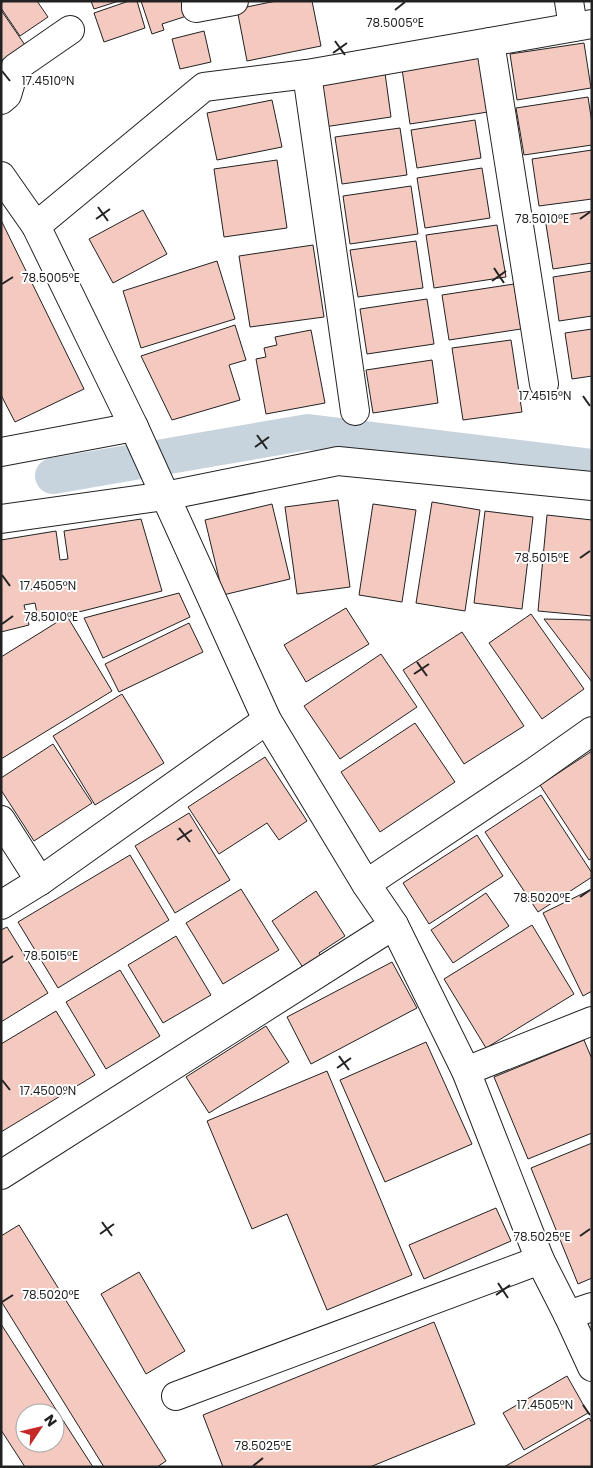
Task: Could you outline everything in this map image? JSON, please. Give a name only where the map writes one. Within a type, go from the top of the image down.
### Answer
[{"type":"street","points":[[196,1],[196,8],[234,1]]},
{"type":"street","points":[[36,226],[204,87],[307,74],[490,42],[578,17]]},
{"type":"street","points":[[1,100],[7,95],[14,68],[70,30]]},
{"type":"street","points":[[490,42],[544,384]]},
{"type":"street","points":[[307,74],[355,411]]},
{"type":"street","points":[[1,176],[36,226],[161,487],[267,720],[366,884],[394,925],[466,1071],[540,1260],[580,1311],[592,1367]]},
{"type":"street","points":[[4,446],[137,436]]},
{"type":"street","points":[[1,519],[161,487],[338,461],[592,486]]},
{"type":"street","points":[[1,905],[40,881],[267,720]]},
{"type":"street","points":[[366,884],[592,731]]},
{"type":"street","points":[[1,820],[40,881]]},
{"type":"street","points":[[1,1175],[394,925]]},
{"type":"street","points":[[466,1071],[592,1021]]},
{"type":"street","points":[[176,1396],[540,1260]]},
{"type":"building","points":[[2,1],[37,1],[48,17],[20,36],[1,8]]},
{"type":"building","points":[[91,1],[119,1],[94,9]]},
{"type":"building","points":[[129,1],[137,1],[145,28],[104,42],[94,13]]},
{"type":"building","points":[[141,1],[189,1],[193,14],[162,24],[164,30],[152,34]]},
{"type":"building","points":[[276,1],[312,1],[321,46],[247,61],[237,9]]},
{"type":"building","points":[[1,10],[25,45],[1,61]]},
{"type":"building","points":[[204,31],[211,62],[180,69],[172,39]]},
{"type":"building","points":[[584,43],[591,88],[517,100],[510,54]]},
{"type":"building","points":[[479,58],[488,112],[410,124],[402,69]]},
{"type":"building","points":[[385,73],[391,117],[324,127],[317,83]]},
{"type":"building","points":[[588,97],[592,123],[592,145],[524,155],[516,108]]},
{"type":"building","points":[[272,100],[282,147],[217,160],[207,113]]},
{"type":"building","points":[[475,120],[481,158],[417,168],[411,130]]},
{"type":"building","points":[[400,128],[407,175],[342,184],[335,137]]},
{"type":"building","points":[[592,150],[592,199],[539,206],[532,159]]},
{"type":"building","points":[[277,160],[287,228],[224,237],[214,169]]},
{"type":"building","points":[[482,168],[490,218],[425,228],[417,178]]},
{"type":"building","points":[[411,186],[418,234],[350,244],[343,196]]},
{"type":"building","points":[[143,210],[167,254],[113,283],[89,239]]},
{"type":"building","points":[[592,211],[592,263],[553,269],[545,218]]},
{"type":"building","points":[[1,220],[84,389],[15,422],[1,395]]},
{"type":"building","points":[[497,225],[506,277],[434,288],[426,235]]},
{"type":"building","points":[[416,241],[423,288],[358,297],[350,250]]},
{"type":"building","points":[[313,245],[324,317],[250,327],[239,256]]},
{"type":"building","points":[[217,261],[235,319],[141,348],[123,291]]},
{"type":"building","points":[[592,271],[592,316],[559,321],[553,277]]},
{"type":"building","points":[[514,284],[521,329],[449,340],[442,295]]},
{"type":"building","points":[[427,299],[434,344],[367,354],[360,309]]},
{"type":"building","points":[[235,325],[246,360],[229,365],[240,400],[172,420],[141,356]]},
{"type":"building","points":[[592,329],[592,376],[572,379],[565,333]]},
{"type":"building","points":[[311,330],[325,403],[266,414],[256,359],[266,357],[264,348],[277,345],[275,337]]},
{"type":"building","points":[[511,340],[522,412],[463,420],[452,348]]},
{"type":"building","points":[[432,360],[438,403],[373,413],[366,370]]},
{"type":"building","points":[[338,500],[350,587],[297,594],[285,507]]},
{"type":"building","points":[[432,502],[480,510],[465,611],[416,603]]},
{"type":"building","points":[[272,504],[290,579],[223,595],[205,520]]},
{"type":"building","points":[[373,504],[416,510],[402,602],[359,595]]},
{"type":"building","points":[[485,511],[533,517],[522,609],[474,603]]},
{"type":"building","points":[[547,515],[592,520],[592,616],[538,611]]},
{"type":"building","points":[[141,519],[162,591],[39,622],[35,603],[24,605],[29,625],[1,632],[1,540],[56,531],[60,560],[68,559],[64,531]]},
{"type":"building","points":[[179,593],[190,617],[103,658],[84,618]]},
{"type":"building","points":[[346,608],[369,644],[306,682],[284,645]]},
{"type":"building","points":[[531,614],[584,689],[542,719],[489,643]]},
{"type":"building","points":[[67,616],[112,691],[1,759],[1,657]]},
{"type":"building","points":[[544,619],[592,620],[592,682]]},
{"type":"building","points":[[189,623],[203,652],[119,692],[105,664]]},
{"type":"building","points":[[462,632],[524,726],[464,764],[403,670]]},
{"type":"building","points":[[381,654],[417,707],[340,759],[304,706]]},
{"type":"building","points":[[122,694],[164,763],[95,805],[53,736]]},
{"type":"building","points":[[415,723],[455,782],[380,832],[341,772]]},
{"type":"building","points":[[53,744],[92,803],[34,841],[1,790],[1,778]]},
{"type":"building","points":[[592,751],[592,858],[589,860],[540,785]]},
{"type":"building","points":[[265,757],[307,821],[279,840],[267,823],[219,854],[188,807]]},
{"type":"building","points":[[541,795],[592,873],[592,877],[538,912],[485,832]]},
{"type":"building","points":[[189,813],[230,880],[175,913],[135,846]]},
{"type":"building","points":[[477,835],[503,876],[429,924],[403,883]]},
{"type":"building","points":[[130,855],[169,920],[58,988],[18,922]]},
{"type":"building","points":[[241,889],[279,950],[223,984],[186,923]]},
{"type":"building","points":[[592,889],[592,991],[583,996],[543,913]]},
{"type":"building","points":[[316,891],[345,936],[319,953],[322,957],[304,969],[272,921]]},
{"type":"building","points":[[486,893],[509,926],[453,963],[431,930]]},
{"type":"building","points":[[532,925],[574,994],[486,1048],[444,979]]},
{"type":"building","points":[[7,927],[48,993],[1,1022],[1,930]]},
{"type":"building","points":[[176,936],[211,995],[163,1023],[128,965]]},
{"type":"building","points":[[392,962],[417,1008],[311,1064],[287,1017]]},
{"type":"building","points":[[120,970],[160,1036],[106,1069],[66,1002]]},
{"type":"building","points":[[56,1011],[95,1075],[1,1132],[1,1044]]},
{"type":"building","points":[[266,1026],[289,1062],[209,1113],[186,1077]]},
{"type":"building","points":[[584,1040],[592,1059],[592,1133],[528,1159],[494,1077]]},
{"type":"building","points":[[426,1042],[472,1144],[385,1182],[340,1080]]},
{"type":"building","points":[[327,1071],[412,1275],[327,1310],[287,1214],[252,1229],[207,1121]]},
{"type":"building","points":[[592,1143],[592,1278],[578,1284],[531,1168]]},
{"type":"building","points":[[496,1208],[511,1241],[424,1279],[409,1245]]},
{"type":"building","points":[[19,1225],[166,1461],[157,1467],[104,1467],[1,1301],[1,1236]]},
{"type":"building","points":[[139,1272],[185,1351],[146,1374],[101,1294]]},
{"type":"building","points":[[434,1322],[475,1424],[370,1467],[223,1467],[203,1415]]},
{"type":"building","points":[[1,1324],[52,1403],[15,1403],[15,1452],[1,1430]]},
{"type":"building","points":[[567,1376],[588,1413],[524,1450],[503,1413]]},
{"type":"building","points":[[589,1418],[592,1423],[592,1466],[504,1467]]},
{"type":"building","points":[[65,1423],[93,1467],[25,1467],[16,1453],[65,1453]]},
{"type":"waterway","points":[[53,476],[308,432],[592,467]]}]
